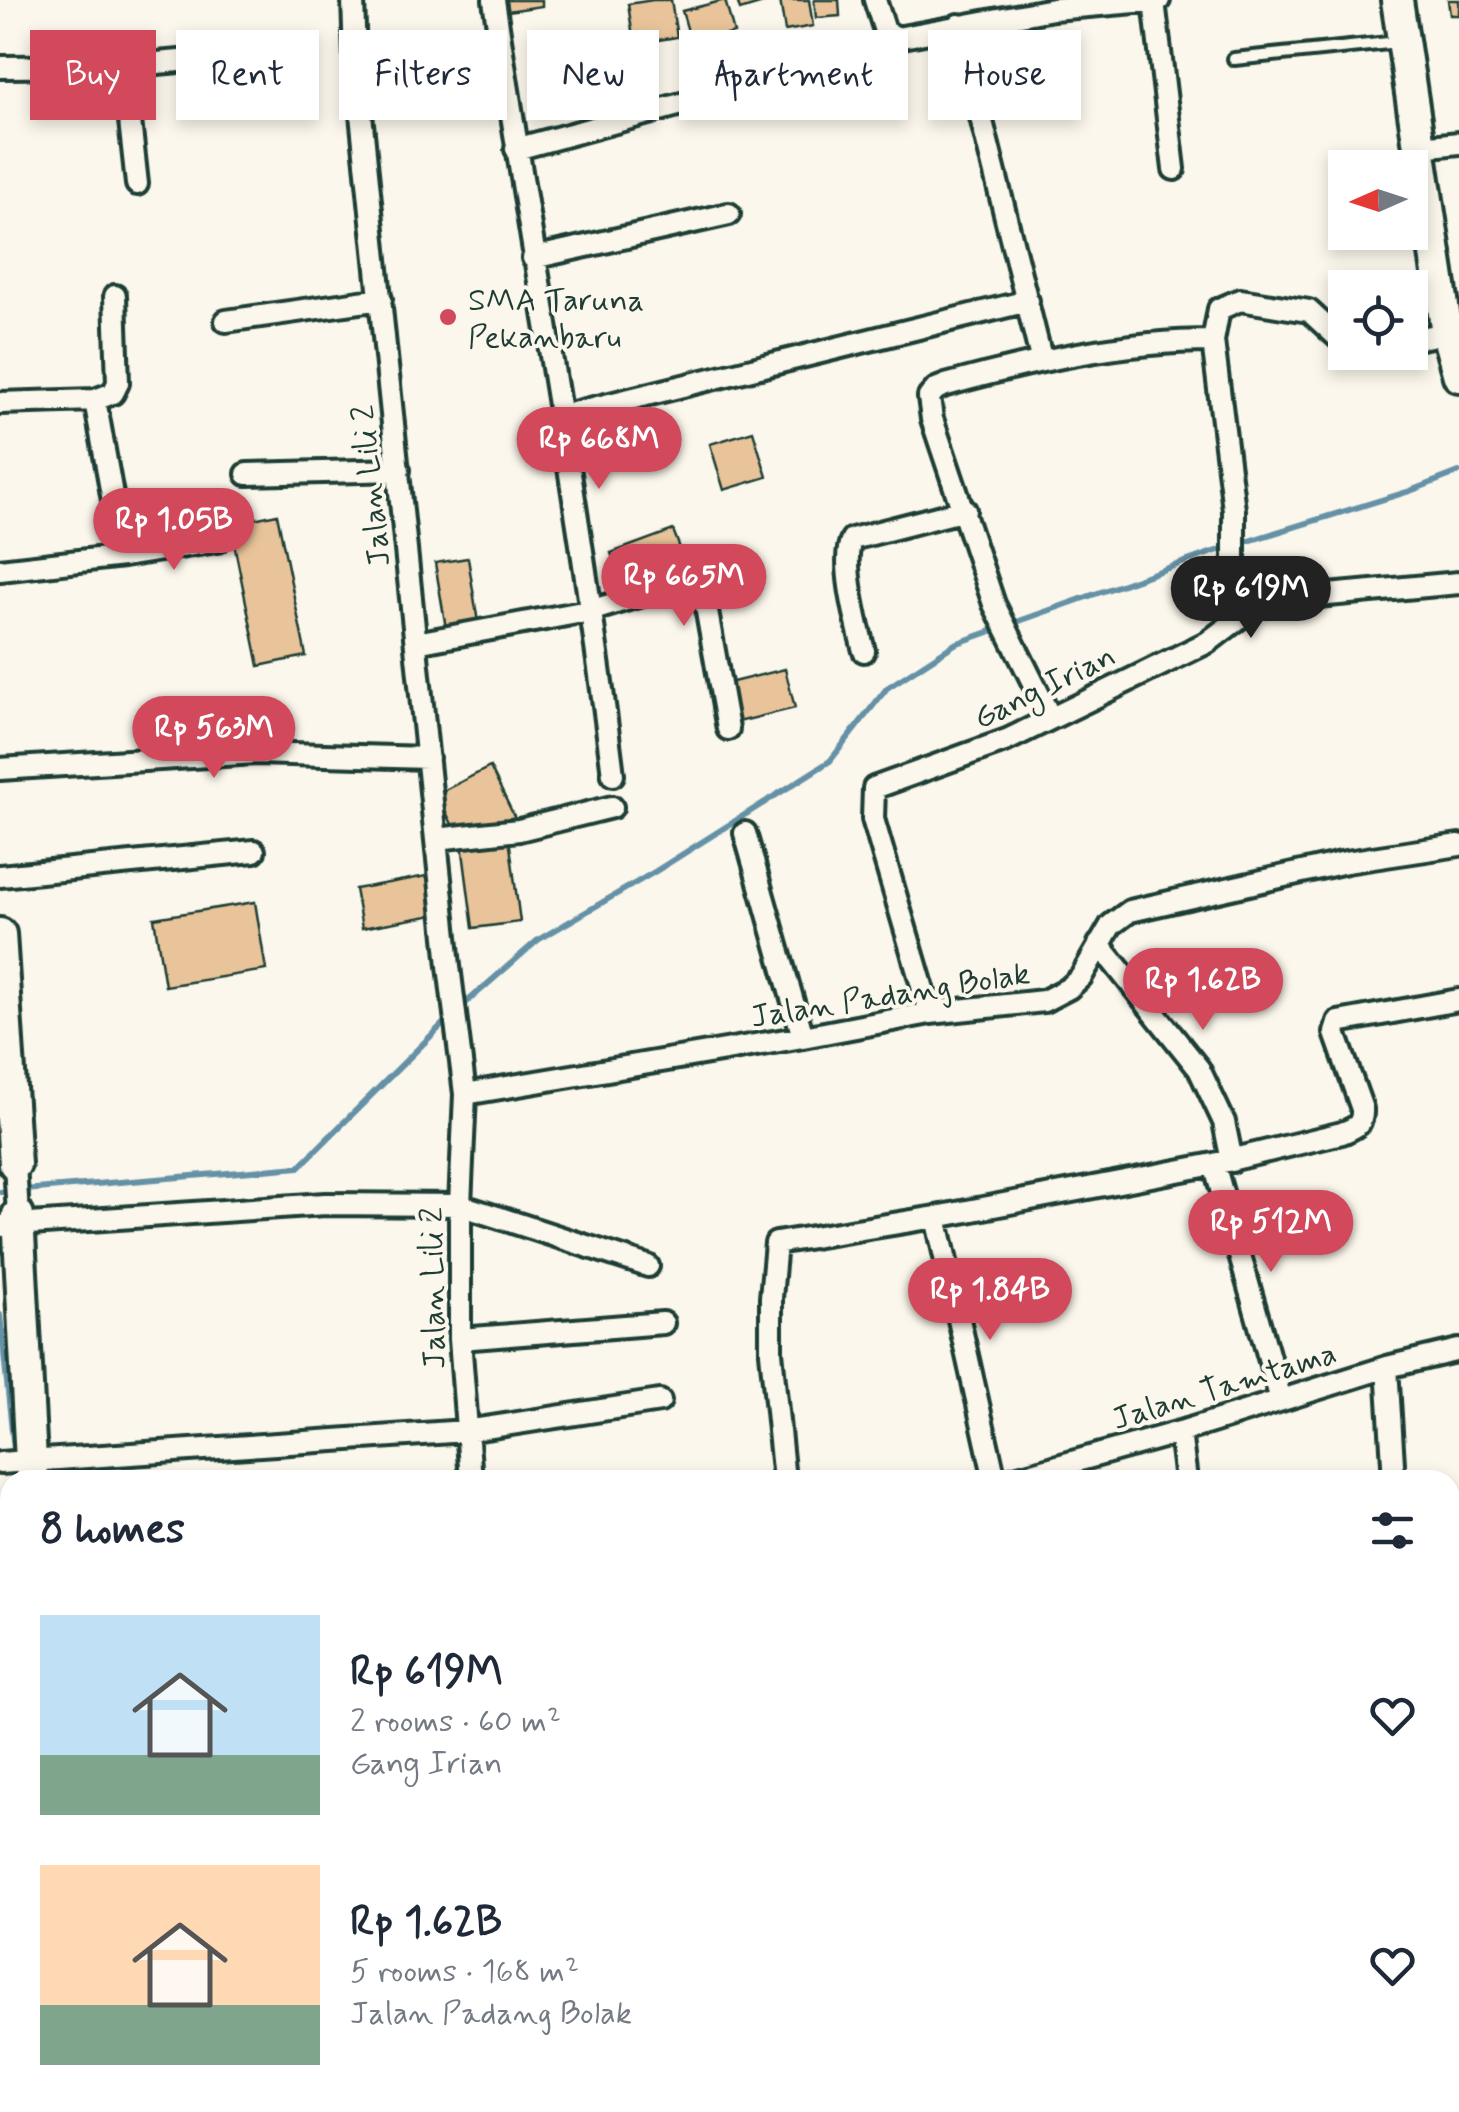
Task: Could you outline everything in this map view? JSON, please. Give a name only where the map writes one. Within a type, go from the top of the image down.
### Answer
[{"type":"street","name":"Jalan Lili 2","points":[[353,0],[355,56],[465,1094],[460,1339],[471,1470]]},
{"type":"street","points":[[494,0],[532,258],[593,610],[613,775]]},
{"type":"street","points":[[875,0],[886,30]]},
{"type":"street","points":[[908,36],[1052,9],[1156,0],[1174,169]]},
{"type":"street","points":[[1397,0],[1447,333],[1459,376]]},
{"type":"street","points":[[958,25],[1041,358]]},
{"type":"street","points":[[0,68],[30,68]]},
{"type":"street","points":[[516,148],[679,104]]},
{"type":"street","points":[[130,120],[138,184]]},
{"type":"street","points":[[1421,147],[1459,143]]},
{"type":"street","points":[[532,258],[729,214]]},
{"type":"street","points":[[0,403],[95,400],[113,393],[118,382],[115,296]]},
{"type":"street","points":[[226,321],[380,299]]},
{"type":"street","points":[[1255,606],[1242,595],[1234,562],[1234,510],[1213,341],[1219,309],[1240,300],[1309,311],[1328,328]]},
{"type":"street","points":[[561,416],[1028,301]]},
{"type":"street","points":[[1428,337],[1447,333]]},
{"type":"street","points":[[1050,717],[994,604],[932,420],[929,398],[936,388],[1041,358],[1178,341],[1213,341]]},
{"type":"street","points":[[95,400],[123,556]]},
{"type":"street","points":[[247,474],[399,470]]},
{"type":"street","points":[[864,651],[850,574],[848,546],[852,539],[965,510]]},
{"type":"street","points":[[0,570],[217,541]]},
{"type":"street","points":[[416,643],[593,610],[698,578],[728,729]]},
{"type":"street","name":"Gang Irian","points":[[930,1013],[873,818],[873,790],[901,776],[1008,740],[1208,642],[1255,606],[1328,594],[1459,583]]},
{"type":"street","points":[[0,769],[256,753],[428,758]]},
{"type":"street","points":[[436,840],[519,830],[612,807]]},
{"type":"street","points":[[745,834],[803,1038]]},
{"type":"street","name":"Jalan Padang Bolak","points":[[465,1094],[930,1013],[1044,1001],[1069,988],[1080,977],[1111,925],[1130,911],[1346,862],[1459,845]]},
{"type":"street","points":[[0,876],[254,851]]},
{"type":"street","points":[[0,934],[15,1164],[12,1222],[16,1467],[466,1431],[660,1400]]},
{"type":"street","points":[[1099,944],[1200,1069],[1224,1122],[1223,1162],[1281,1400]]},
{"type":"street","points":[[783,1470],[771,1352],[774,1244],[1223,1162],[1358,1126],[1363,1119],[1362,1109],[1335,1033],[1338,1022],[1459,1000]]},
{"type":"street","points":[[12,1222],[325,1204],[460,1206],[648,1266]]},
{"type":"street","points":[[936,1217],[992,1470]]},
{"type":"street","points":[[460,1339],[663,1323]]},
{"type":"street","name":"Jalan Tamtama","points":[[1052,1470],[1388,1367],[1459,1350]]},
{"type":"street","points":[[1388,1367],[1393,1470]]},
{"type":"street","points":[[1180,1432],[1185,1470]]},
{"type":"lane","points":[[1234,59],[1404,42]]},
{"type":"building","points":[[499,0],[542,0],[542,6],[501,12]]},
{"type":"building","points":[[671,0],[677,37],[659,40],[659,30],[632,30],[628,4]]},
{"type":"building","points":[[725,0],[733,30],[688,30],[682,11]]},
{"type":"building","points":[[737,0],[773,0],[740,10]]},
{"type":"building","points":[[780,0],[809,0],[813,26],[785,30]]},
{"type":"building","points":[[814,0],[839,0],[840,16],[816,18]]},
{"type":"building","points":[[1448,0],[1459,0],[1459,15],[1450,15]]},
{"type":"building","points":[[753,431],[767,477],[724,490],[710,444]]},
{"type":"building","points":[[277,514],[306,656],[259,666],[230,524]]},
{"type":"building","points":[[673,530],[685,561],[623,585],[611,553]]},
{"type":"building","points":[[468,558],[479,629],[447,634],[435,563]]},
{"type":"building","points":[[785,669],[795,708],[730,724],[721,685]]},
{"type":"building","points":[[490,767],[515,818],[462,844],[437,794]]},
{"type":"building","points":[[509,838],[520,922],[473,928],[462,844]]},
{"type":"building","points":[[427,876],[434,915],[362,928],[355,889]]},
{"type":"building","points":[[255,902],[266,970],[165,986],[154,918]]},
{"type":"waterway","points":[[459,1009],[538,940],[830,761],[887,688],[955,644],[1213,552],[1459,472]]},
{"type":"waterway","points":[[0,1192],[299,1167],[450,1017]]},
{"type":"waterway","points":[[0,1315],[15,1459]]},
{"type":"place","name":"SMA Taruna Pekanbaru","points":[[448,317]]}]
